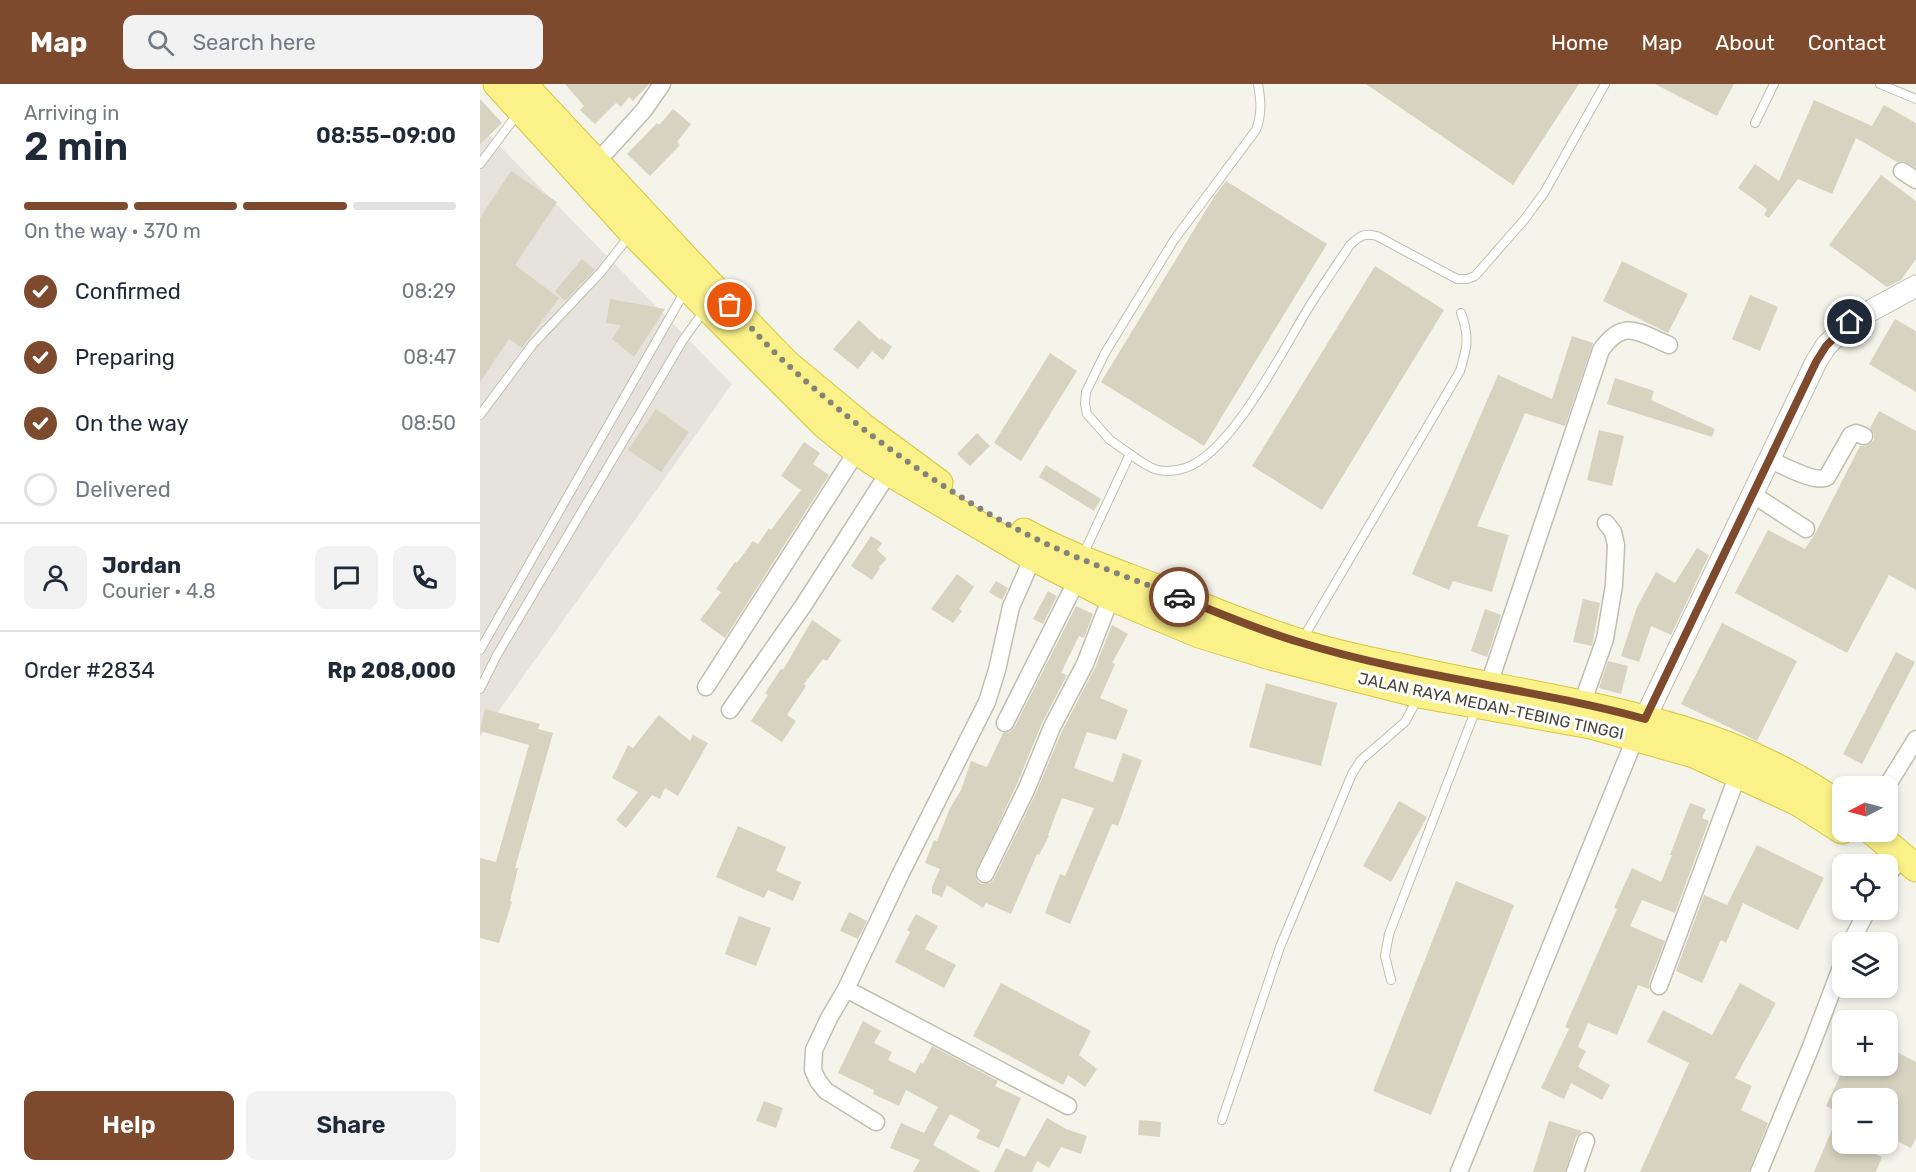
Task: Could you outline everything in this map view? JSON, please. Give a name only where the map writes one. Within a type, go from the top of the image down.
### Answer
[{"type":"highway","name":"JALAN RAYA MEDAN-TEBING TINGGI","points":[[497,84],[529,94],[597,162],[787,364],[862,427],[932,480],[1032,537],[1079,569],[1111,597],[1199,634],[1274,657],[1419,694],[1482,696],[1582,704],[1641,728],[1798,802],[1832,823]]},
{"type":"highway","name":"JALAN RAYA MEDAN-TEBING TINGGI","points":[[529,94],[632,232],[825,425],[857,451],[889,472],[1034,557],[1079,569],[1300,643],[1482,696],[1591,725],[1696,735],[1742,751],[1793,777],[1832,801]]},
{"type":"highway","name":"JALAN RAYA MEDAN-TEBING TINGGI","points":[[1860,842],[1878,854]]},
{"type":"highway","name":"JALAN RAYA MEDAN-TEBING TINGGI","points":[[1898,870],[1916,891]]},
{"type":"street","points":[[597,162],[644,110],[662,84]]},
{"type":"street","points":[[1460,1172],[1641,728],[1816,362],[1826,346],[1850,322],[1916,286]]},
{"type":"street","points":[[1482,696],[1601,350],[1618,331],[1632,330],[1669,345]]},
{"type":"street","points":[[1770,460],[1814,478],[1823,479],[1827,477],[1851,435],[1856,433],[1864,436]]},
{"type":"street","points":[[705,687],[857,451]]},
{"type":"street","points":[[730,710],[803,606],[889,472]]},
{"type":"street","points":[[1752,494],[1806,529]]},
{"type":"street","points":[[1582,704],[1605,639],[1614,585],[1616,546],[1613,532],[1606,523]]},
{"type":"street","points":[[876,1122],[826,1091],[813,1070],[814,1050],[987,702],[997,670],[1011,607],[1034,557]]},
{"type":"street","points":[[1005,723],[1079,569]]},
{"type":"street","points":[[985,874],[1027,788],[1052,727],[1084,664],[1111,597]]},
{"type":"street","points":[[1893,776],[1916,739]]},
{"type":"street","points":[[1659,986],[1738,774]]},
{"type":"street","points":[[846,989],[1068,1106]]},
{"type":"street","points":[[1759,1172],[1832,991]]},
{"type":"street","points":[[1575,1172],[1586,1141]]},
{"type":"lane","points":[[1258,84],[1261,103],[1256,130],[1174,240],[1105,353],[1086,392],[1084,404],[1087,414],[1110,440],[1151,470],[1168,471],[1185,468],[1204,458],[1230,430],[1259,390],[1350,245],[1360,236],[1369,233],[1377,236],[1457,279],[1475,276],[1524,220],[1544,193],[1605,84]]},
{"type":"lane","points":[[1755,123],[1774,84]]},
{"type":"lane","points":[[1880,84],[1916,99]]},
{"type":"lane","points":[[480,164],[529,94]]},
{"type":"lane","points":[[480,415],[533,344],[601,272],[632,232]]},
{"type":"lane","points":[[480,650],[687,288]]},
{"type":"lane","points":[[480,689],[496,655],[682,340],[706,308]]},
{"type":"lane","points":[[1300,643],[1460,371],[1467,347],[1467,330],[1461,313]]},
{"type":"lane","points":[[1079,569],[1130,454]]},
{"type":"lane","points":[[1222,1120],[1280,947],[1352,774],[1360,760],[1405,722],[1419,694]]},
{"type":"lane","points":[[1391,980],[1385,956],[1389,934],[1482,696]]},
{"type":"shaded area","points":[[480,126],[732,384],[480,737]]},
{"type":"building","points":[[565,84],[649,84],[633,101],[629,97],[621,107],[616,103],[595,124],[580,110],[584,106]]},
{"type":"building","points":[[1366,84],[1579,84],[1513,185]]},
{"type":"building","points":[[1655,84],[1734,84],[1717,116]]},
{"type":"building","points":[[480,99],[502,123],[480,144]]},
{"type":"building","points":[[1814,100],[1872,126],[1884,105],[1916,123],[1916,168],[1903,161],[1897,162],[1856,138],[1832,194],[1798,179],[1769,218],[1764,215],[1767,209],[1738,188],[1755,164],[1779,181]]},
{"type":"building","points":[[673,109],[691,124],[677,142],[680,145],[650,176],[627,154]]},
{"type":"building","points":[[511,171],[557,202],[515,265],[559,298],[522,348],[509,339],[480,382],[480,218]]},
{"type":"building","points":[[1881,175],[1916,201],[1916,259],[1901,280],[1887,287],[1829,245]]},
{"type":"building","points":[[1226,181],[1327,244],[1204,446],[1101,382]]},
{"type":"building","points":[[582,259],[595,270],[565,301],[555,291]]},
{"type":"building","points":[[1622,261],[1688,294],[1668,333],[1603,301]]},
{"type":"building","points":[[1375,266],[1444,310],[1322,510],[1252,466]]},
{"type":"building","points":[[1750,295],[1778,307],[1760,351],[1732,339]]},
{"type":"building","points":[[610,299],[665,309],[634,357],[612,339],[621,325],[606,323]]},
{"type":"building","points":[[1895,319],[1916,331],[1916,392],[1869,364]]},
{"type":"building","points":[[859,320],[880,340],[881,338],[892,347],[883,360],[872,351],[858,369],[833,349]]},
{"type":"building","points":[[1572,336],[1593,343],[1565,426],[1525,413],[1477,526],[1509,535],[1492,592],[1453,581],[1449,590],[1412,574],[1498,375],[1552,399]]},
{"type":"building","points":[[1050,353],[1077,371],[1021,461],[994,443]]},
{"type":"building","points":[[1615,378],[1654,391],[1651,400],[1715,429],[1712,437],[1607,404]]},
{"type":"building","points":[[656,409],[689,432],[661,472],[628,450]]},
{"type":"building","points":[[1879,411],[1916,431],[1916,590],[1889,575],[1847,653],[1735,593],[1768,530],[1805,549],[1860,446],[1866,446],[1874,440],[1874,434],[1870,428]]},
{"type":"building","points":[[1599,430],[1624,436],[1612,486],[1587,480]]},
{"type":"building","points":[[977,433],[990,446],[970,466],[957,454]]},
{"type":"building","points":[[804,442],[820,453],[813,464],[829,475],[725,638],[700,620],[721,592],[716,589],[735,562],[737,563],[753,541],[758,544],[769,528],[771,530],[801,490],[781,476]]},
{"type":"building","points":[[1046,465],[1101,499],[1094,511],[1039,477]]},
{"type":"building","points":[[871,536],[882,543],[877,550],[887,559],[879,567],[872,580],[851,566]]},
{"type":"building","points":[[1697,548],[1709,555],[1671,635],[1651,626],[1639,662],[1621,656],[1637,607],[1656,572],[1675,583]]},
{"type":"building","points":[[957,574],[974,587],[959,609],[962,611],[953,623],[931,609]]},
{"type":"building","points":[[996,581],[1008,588],[1002,600],[989,592]]},
{"type":"building","points":[[1048,591],[1057,596],[1043,624],[1033,619]]},
{"type":"building","points":[[1583,599],[1600,603],[1592,646],[1573,642]]},
{"type":"building","points":[[1076,606],[1093,614],[1084,638],[1079,636],[1061,673],[1067,675],[1042,723],[1017,784],[975,874],[981,884],[990,883],[994,879],[1036,793],[1062,731],[1095,668],[1112,625],[1128,634],[1112,663],[1115,664],[1100,698],[1128,710],[1116,740],[1087,732],[1074,768],[1113,782],[1123,753],[1142,760],[1118,826],[1112,824],[1070,924],[1045,913],[1060,874],[1065,876],[1094,808],[1062,798],[1049,836],[1039,855],[1037,854],[1011,914],[986,903],[983,908],[947,885],[942,897],[932,893],[932,887],[940,869],[925,863],[934,840],[937,841],[950,808],[961,790],[971,761],[987,767],[1003,733],[1010,732],[1014,728]]},
{"type":"building","points":[[1485,609],[1501,615],[1487,657],[1471,651]]},
{"type":"building","points":[[812,620],[841,640],[827,661],[823,659],[804,684],[806,686],[787,715],[796,721],[782,742],[751,721],[768,695],[765,693],[781,669],[783,670]]},
{"type":"building","points":[[1722,623],[1797,661],[1757,741],[1681,704]]},
{"type":"building","points":[[1896,652],[1915,662],[1862,764],[1843,754]]},
{"type":"building","points":[[1608,661],[1628,666],[1621,694],[1599,688]]},
{"type":"building","points":[[1266,683],[1337,703],[1321,766],[1249,747]]},
{"type":"building","points":[[485,709],[540,724],[538,729],[553,733],[515,868],[518,868],[510,901],[512,902],[499,943],[480,938],[480,858],[496,862],[529,745],[480,731]]},
{"type":"building","points":[[659,715],[690,741],[693,735],[708,743],[678,796],[665,788],[660,799],[652,795],[626,828],[616,820],[638,792],[612,778],[628,745],[633,748]]},
{"type":"building","points":[[1399,801],[1427,817],[1391,882],[1363,866]]},
{"type":"building","points":[[1690,803],[1706,809],[1702,818],[1709,821],[1675,913],[1642,900],[1630,926],[1665,941],[1649,982],[1649,989],[1638,985],[1617,1035],[1588,1023],[1578,1047],[1586,1051],[1578,1067],[1610,1085],[1602,1100],[1571,1083],[1564,1099],[1541,1088],[1569,1029],[1565,1027],[1617,909],[1614,908],[1632,868],[1661,882]]},
{"type":"building","points":[[738,826],[786,847],[776,871],[801,882],[793,901],[768,890],[764,898],[716,877]]},
{"type":"building","points":[[1757,845],[1824,878],[1798,930],[1743,903],[1726,943],[1721,940],[1702,983],[1676,971],[1704,895],[1727,905]]},
{"type":"building","points":[[1456,881],[1514,905],[1431,1115],[1373,1091]]},
{"type":"building","points":[[849,912],[867,921],[858,939],[840,931]]},
{"type":"building","points":[[916,914],[938,926],[925,949],[956,965],[944,988],[895,962],[910,932],[907,930]]},
{"type":"building","points":[[739,916],[771,928],[756,966],[725,954]]},
{"type":"building","points":[[1001,983],[1091,1031],[1079,1055],[1097,1069],[1085,1087],[1068,1075],[1063,1085],[973,1036]]},
{"type":"building","points":[[1740,983],[1776,1003],[1735,1078],[1752,1086],[1741,1110],[1768,1123],[1749,1172],[1640,1172],[1689,1063],[1647,1042],[1663,1010],[1712,1035]]},
{"type":"building","points":[[863,1021],[881,1031],[874,1043],[892,1052],[888,1060],[915,1073],[921,1062],[923,1064],[932,1046],[998,1081],[995,1086],[1021,1098],[999,1148],[976,1138],[980,1130],[950,1114],[933,1145],[981,1172],[913,1172],[920,1160],[890,1148],[901,1123],[924,1133],[938,1107],[906,1090],[899,1106],[873,1094],[874,1090],[838,1073]]},
{"type":"building","points":[[1898,1053],[1916,1062],[1916,1138],[1911,1148],[1898,1142],[1898,1088],[1834,1088],[1840,1076],[1898,1076]]},
{"type":"building","points":[[1832,1093],[1832,1109],[1826,1106]]},
{"type":"building","points":[[764,1101],[783,1108],[776,1128],[756,1121]]},
{"type":"building","points":[[1047,1118],[1066,1129],[1087,1136],[1081,1154],[1061,1147],[1049,1168],[1037,1161],[1032,1172],[994,1172],[1006,1148],[1025,1157]]},
{"type":"building","points":[[1139,1120],[1161,1122],[1160,1137],[1138,1135]]},
{"type":"building","points":[[1549,1121],[1582,1131],[1576,1137],[1565,1172],[1533,1172]]},
{"type":"building","points":[[1832,1130],[1832,1154],[1875,1154],[1882,1157],[1876,1172],[1814,1172]]},
{"type":"way so far","points":[[730,305],[787,364],[862,427],[932,480],[1032,537],[1081,559],[1179,597]]},
{"type":"route","points":[[1179,597],[1300,643],[1400,668],[1582,704],[1645,719],[1816,362],[1837,333],[1850,322]]}]
